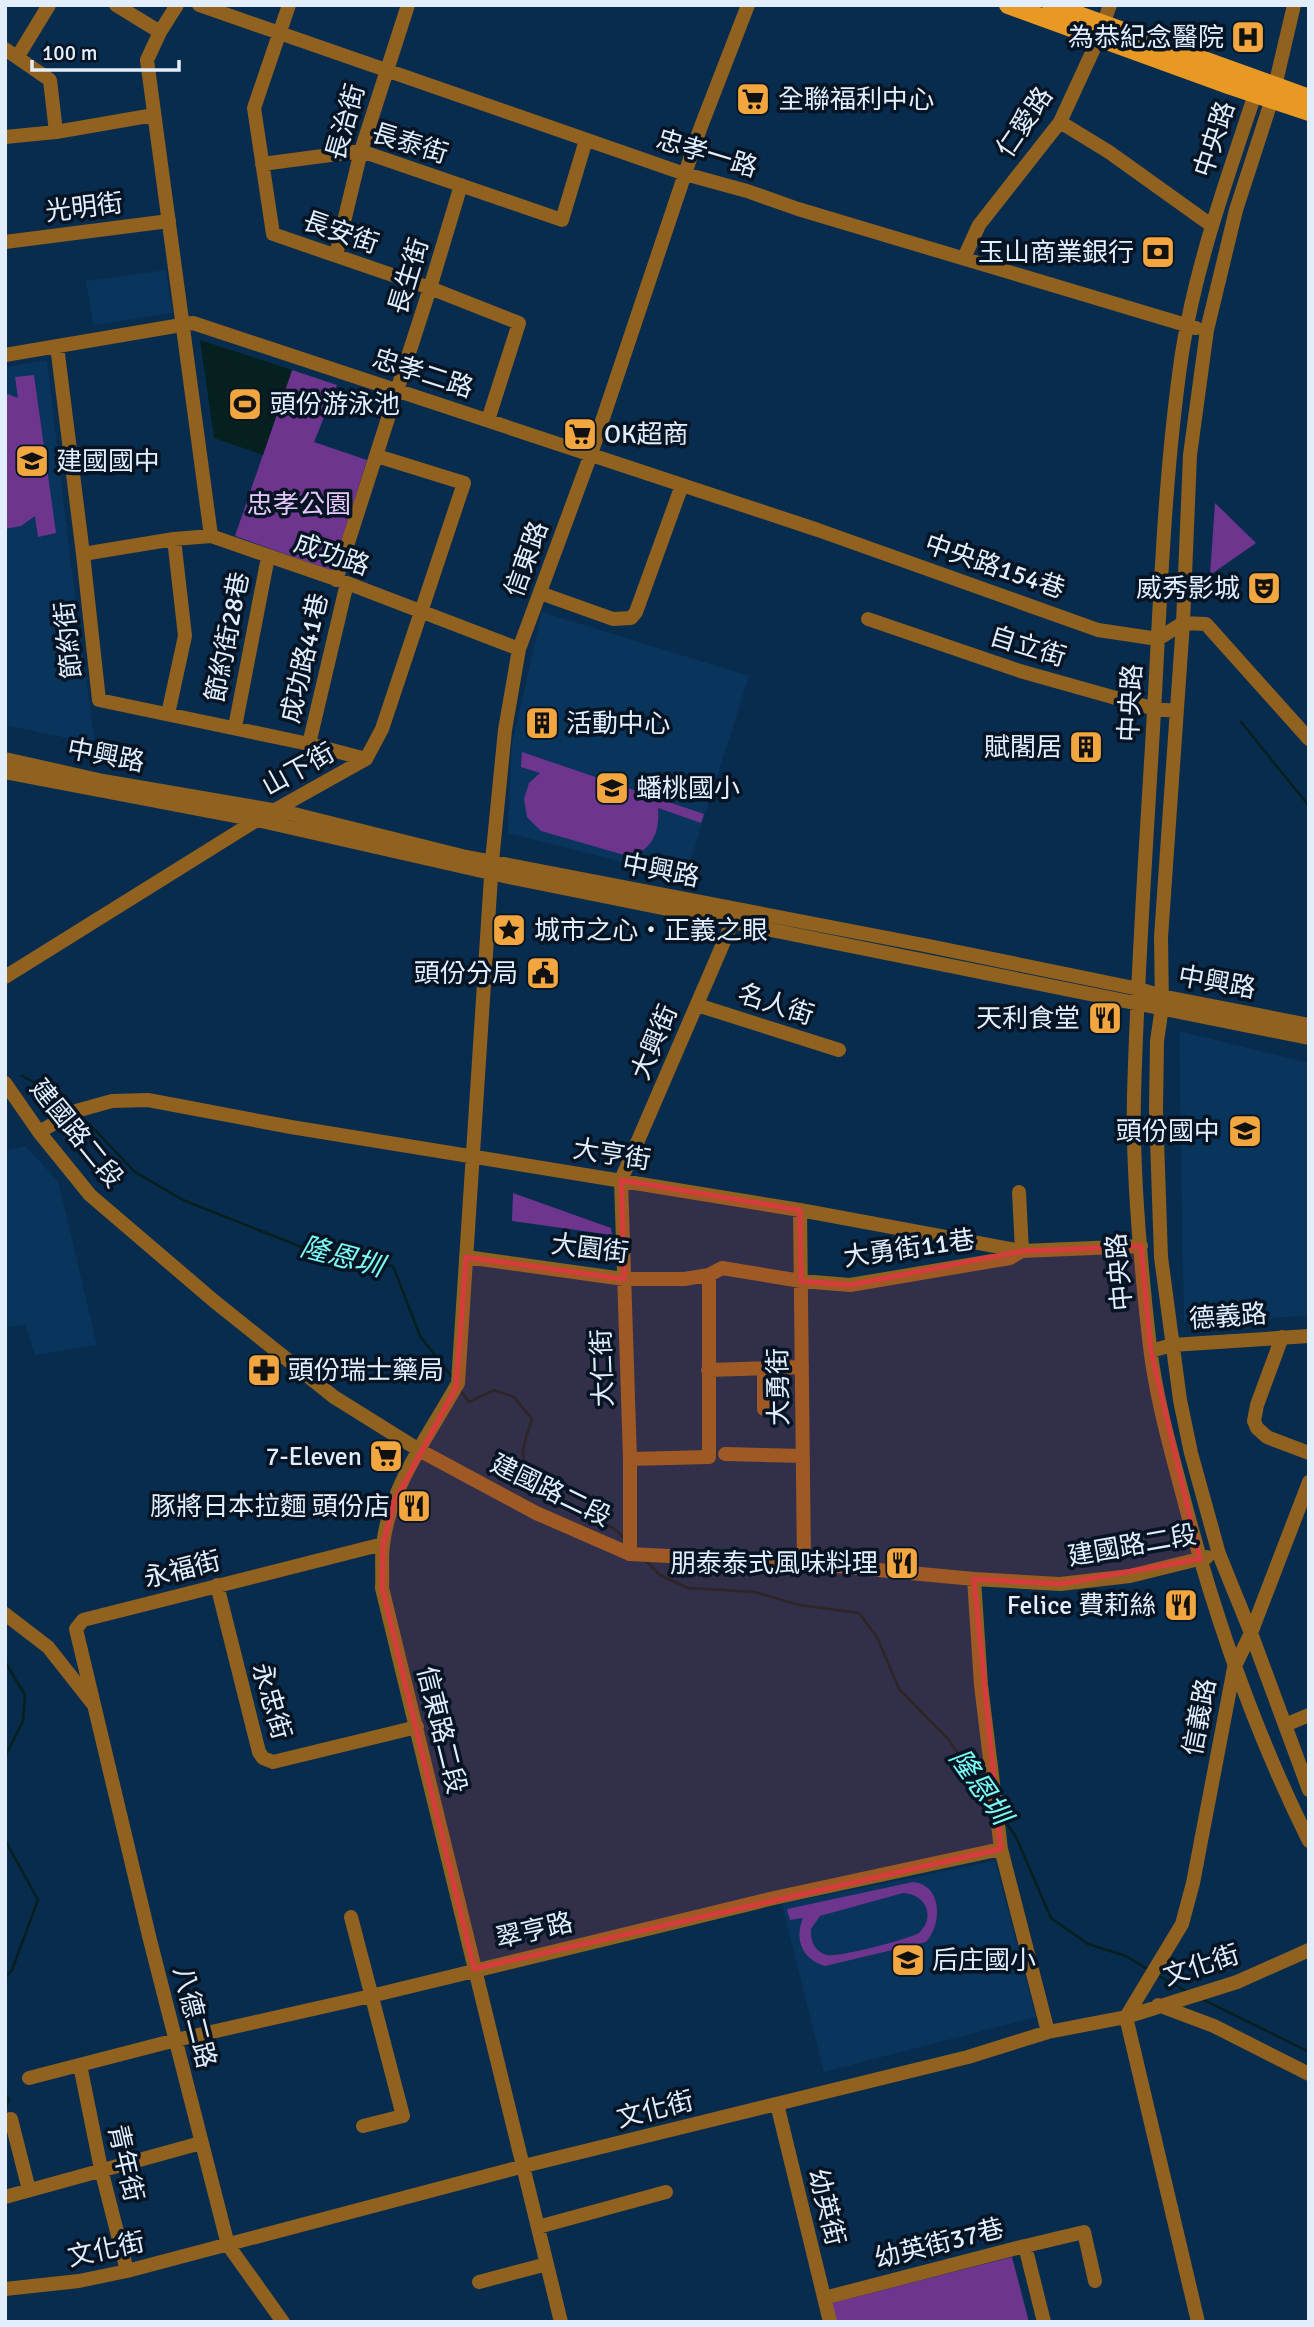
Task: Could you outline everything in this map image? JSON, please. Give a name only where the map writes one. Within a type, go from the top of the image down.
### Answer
[{"type":"main road","points":[[1008,5],[1101,31],[1267,93],[1309,112]]},
{"type":"main road","points":[[1051,5],[1101,31]]},
{"type":"main road","points":[[1267,93],[1309,98]]},
{"type":"street","points":[[49,5],[12,52],[50,80],[56,132]]},
{"type":"street","points":[[116,5],[160,32]]},
{"type":"street","points":[[177,5],[147,60],[211,536]]},
{"type":"street","name":"忠孝一路","points":[[199,5],[685,174],[1207,330]]},
{"type":"street","name":"長安街","points":[[289,5],[254,108],[273,234],[430,288],[519,323],[488,420]]},
{"type":"street","name":"長治街","points":[[335,255],[361,151],[408,5]]},
{"type":"street","name":"信東路","points":[[474,1156],[492,867],[505,730],[519,649],[591,454],[685,174],[748,5]]},
{"type":"street","name":"仁愛路","points":[[964,258],[979,225],[1060,122],[1110,5]]},
{"type":"street","points":[[1267,93],[1294,5]]},
{"type":"street","name":"中央路","points":[[1267,93],[1211,225],[1183,348],[1169,466],[1134,1097],[1151,1351],[1172,1456],[1234,1668],[1290,1803],[1309,1841]]},
{"type":"street","name":"中央路","points":[[1267,93],[1207,330],[1190,455],[1183,623],[1161,937],[1156,1157],[1160,1257],[1191,1453],[1219,1554],[1309,1790]]},
{"type":"street","points":[[5,137],[56,132],[154,116]]},
{"type":"street","points":[[1060,122],[1109,152],[1211,225]]},
{"type":"street","name":"長泰街","points":[[262,164],[361,151],[562,220],[586,140]]},
{"type":"street","name":"長生街","points":[[342,582],[396,390],[461,185]]},
{"type":"street","name":"光明街","points":[[5,242],[169,221]]},
{"type":"street","name":"忠孝二路","points":[[5,355],[193,323],[818,530]]},
{"type":"street","name":"節約街","points":[[57,346],[99,700],[235,727],[366,759]]},
{"type":"street","name":"山下街","points":[[5,977],[257,820],[366,759],[382,729],[419,611],[464,483],[377,456]]},
{"type":"street","points":[[540,593],[613,620],[631,618],[636,612],[682,485]]},
{"type":"street","name":"中央路154巷","points":[[818,530],[1098,629],[1158,639]]},
{"type":"street","name":"成功路","points":[[83,554],[174,539],[211,536],[519,649]]},
{"type":"street","points":[[169,714],[185,636],[174,539]]},
{"type":"street","name":"節約街28巷","points":[[235,727],[268,557]]},
{"type":"street","name":"成功路41巷","points":[[309,744],[342,582]]},
{"type":"street","name":"自立街","points":[[868,619],[1020,671],[1154,709],[1175,711]]},
{"type":"street","points":[[1158,639],[1183,623],[1206,624],[1309,740]]},
{"type":"street","name":"中興路","points":[[5,759],[103,781],[275,810],[462,856],[492,867],[732,923],[1013,971],[1139,989],[1161,1002],[1309,1038]]},
{"type":"street","name":"中興路","points":[[5,772],[1013,971],[1138,1006],[1161,1002],[1309,1025]]},
{"type":"street","name":"大興街","points":[[621,1180],[732,923]]},
{"type":"street","name":"名人街","points":[[697,1004],[839,1049]]},
{"type":"street","name":"建國路二段","points":[[5,1083],[90,1195],[214,1301],[334,1396],[419,1450],[536,1513],[630,1554],[804,1563],[1060,1584],[1130,1576],[1219,1554]]},
{"type":"street","name":"大亨街","points":[[40,1132],[73,1113],[112,1101],[148,1100],[291,1127],[800,1210],[1022,1251],[1142,1246]]},
{"type":"street","name":"信東路二段","points":[[474,1156],[457,1385],[419,1450],[394,1502],[383,1544],[382,1588],[561,2322]]},
{"type":"street","name":"大仁街","points":[[621,1180],[630,1459],[630,1554]]},
{"type":"street","points":[[1019,1192],[1022,1251]]},
{"type":"street","name":"大勇街","points":[[800,1210],[804,1563]]},
{"type":"street","name":"大勇街11巷","points":[[709,1275],[722,1268],[801,1281],[850,1285],[1010,1258],[1022,1251]]},
{"type":"street","name":"大園街","points":[[466,1257],[624,1279],[684,1279],[709,1275]]},
{"type":"street","points":[[630,1459],[709,1457],[709,1275]]},
{"type":"street","name":"德義路","points":[[1151,1351],[1172,1345],[1309,1336]]},
{"type":"street","points":[[1282,1337],[1257,1405],[1254,1421],[1267,1437],[1309,1453]]},
{"type":"street","points":[[708,1370],[802,1367]]},
{"type":"street","points":[[764,1368],[764,1409]]},
{"type":"street","points":[[725,1454],[803,1456]]},
{"type":"street","name":"信義路","points":[[1126,2017],[1182,1924],[1193,1883],[1234,1668],[1251,1633],[1309,1482]]},
{"type":"street","name":"永福街","points":[[96,1708],[76,1629],[83,1620],[383,1544]]},
{"type":"street","points":[[974,1579],[982,1685],[1001,1849],[1048,2032]]},
{"type":"street","name":"永忠街","points":[[217,1585],[259,1752],[263,1758],[273,1762],[417,1727]]},
{"type":"street","points":[[5,1615],[48,1647],[96,1708]]},
{"type":"street","name":"八德二路","points":[[96,1708],[132,1867],[228,2245],[283,2322]]},
{"type":"street","points":[[1285,1725],[1309,1715]]},
{"type":"street","name":"翠亨路","points":[[29,2078],[176,2040],[371,1996],[775,1898],[1001,1849]]},
{"type":"street","points":[[351,1917],[402,2116],[363,2126]]},
{"type":"street","name":"文化街","points":[[5,2289],[79,2281],[127,2271],[524,2166],[968,2057],[1048,2032],[1126,2017],[1237,1982],[1309,1950]]},
{"type":"street","points":[[1158,2006],[1214,2026],[1305,2072]]},
{"type":"street","points":[[1126,2017],[1198,2322]]},
{"type":"street","name":"青年街","points":[[80,2065],[101,2169],[127,2271]]},
{"type":"street","name":"幼英街","points":[[778,2104],[830,2322]]},
{"type":"street","points":[[8,2120],[29,2190]]},
{"type":"street","points":[[5,2197],[201,2143]]},
{"type":"street","points":[[538,2227],[666,2192]]},
{"type":"street","name":"幼英街37巷","points":[[824,2298],[1084,2232],[1095,2281]]},
{"type":"street","points":[[1025,2246],[1044,2322]]},
{"type":"street","points":[[478,2282],[547,2264]]},
{"type":"highlighted area","points":[[621,1180],[800,1210],[801,1281],[850,1285],[1022,1251],[1141,1246],[1151,1351],[1200,1559],[1060,1584],[974,1579],[1001,1849],[474,1969],[382,1588],[383,1544],[394,1502],[456,1387],[466,1257],[624,1279]]},
{"type":"shaded area","points":[[166,270],[172,313],[93,325],[86,281]]},
{"type":"shaded area","name":"頭份游泳池","points":[[200,340],[292,370],[263,455],[214,438]]},
{"type":"shaded area","name":"建國國中","points":[[47,360],[95,744],[5,725],[5,367]]},
{"type":"shaded area","name":"蟠桃國小","points":[[542,612],[749,676],[685,878],[508,833],[512,743]]},
{"type":"shaded area","name":"頭份國中","points":[[1179,1031],[1309,1063],[1309,1316],[1184,1322]]},
{"type":"shaded area","points":[[25,1146],[58,1181],[97,1345],[35,1355],[25,1325],[5,1327],[5,1151]]},
{"type":"shaded area","name":"后庄國小","points":[[995,1861],[1036,2017],[824,2072],[782,1904]]},
{"type":"green space","name":"忠孝公園","points":[[292,370],[337,385],[314,442],[367,460],[332,571],[235,536]]},
{"type":"green space","points":[[34,375],[56,533],[38,537],[35,516],[21,526],[5,529],[5,393],[18,398],[15,377]]},
{"type":"green space","points":[[1215,503],[1256,543],[1210,575]]},
{"type":"green space","points":[[522,752],[704,814],[701,823],[658,808],[658,824],[654,838],[645,849],[631,857],[541,831],[527,817],[524,799],[529,783],[540,773],[521,767]]},
{"type":"green space","points":[[513,1193],[611,1228],[612,1235],[512,1221]]},
{"type":"green space","points":[[913,1882],[930,1890],[935,1898],[937,1916],[926,1942],[825,1966],[817,1963],[802,1947],[799,1933],[803,1918],[790,1920],[787,1909]],"holes":[[[903,1893],[918,1897],[926,1907],[927,1920],[919,1933],[844,1954],[823,1954],[814,1945],[811,1929],[820,1916]]]},
{"type":"green space","points":[[1012,2257],[1029,2322],[836,2322],[832,2303]]},
{"type":"waterway","name":"隆恩圳","points":[[1241,722],[1309,806]]},
{"type":"waterway","name":"隆恩圳","points":[[22,1076],[36,1083],[68,1108]]},
{"type":"waterway","name":"隆恩圳","points":[[78,1116],[135,1172],[183,1200],[329,1258],[393,1266],[420,1336],[452,1377]]},
{"type":"waterway","name":"隆恩圳","points":[[459,1388],[469,1402],[494,1390],[514,1397],[532,1419],[523,1452],[532,1475],[550,1494],[571,1510],[610,1526],[623,1537]]},
{"type":"waterway","name":"隆恩圳","points":[[646,1561],[660,1575],[688,1588],[755,1592],[799,1605],[859,1613],[877,1637],[899,1689],[949,1740],[990,1801]]},
{"type":"waterway","points":[[5,1662],[25,1695],[23,1721],[5,1757]]},
{"type":"waterway","name":"隆恩圳","points":[[1004,1820],[1016,1837],[1051,1918],[1088,1944],[1126,1956],[1149,1970]]},
{"type":"waterway","points":[[5,1840],[38,1900],[12,1970],[5,1978]]},
{"type":"waterway","name":"隆恩圳","points":[[1157,1975],[1188,1992]]},
{"type":"waterway","name":"隆恩圳","points":[[1204,2000],[1309,2052]]},
{"type":"waterway","points":[[5,2094],[9,2099],[5,2110]]},
{"type":"place","name":"為恭紀念醫院","points":[[1248,37]]},
{"type":"place","name":"全聯福利中心","points":[[753,99]]},
{"type":"place","name":"玉山商業銀行","points":[[1158,252]]},
{"type":"place","name":"頭份游泳池","points":[[245,404]]},
{"type":"place","name":"OK超商","points":[[580,434]]},
{"type":"place","name":"建國國中","points":[[32,461]]},
{"type":"place","name":"威秀影城","points":[[1264,588]]},
{"type":"place","name":"活動中心","points":[[542,723]]},
{"type":"place","name":"賦閣居","points":[[1086,747]]},
{"type":"place","name":"蟠桃國小","points":[[612,788]]},
{"type":"place","name":"城市之心‧正義之眼","points":[[509,930]]},
{"type":"place","name":"頭份分局","points":[[543,973]]},
{"type":"place","name":"天利食堂","points":[[1105,1018]]},
{"type":"place","name":"頭份國中","points":[[1245,1131]]},
{"type":"place","name":"頭份瑞士藥局","points":[[264,1370]]},
{"type":"place","name":"7-Eleven","points":[[386,1456]]},
{"type":"place","name":"豚將日本拉麵 頭份店","points":[[414,1506]]},
{"type":"place","name":"朋泰泰式風味料理","points":[[902,1563]]},
{"type":"place","name":"Felice 費莉絲","points":[[1181,1605]]},
{"type":"place","name":"后庄國小","points":[[908,1960]]}]
